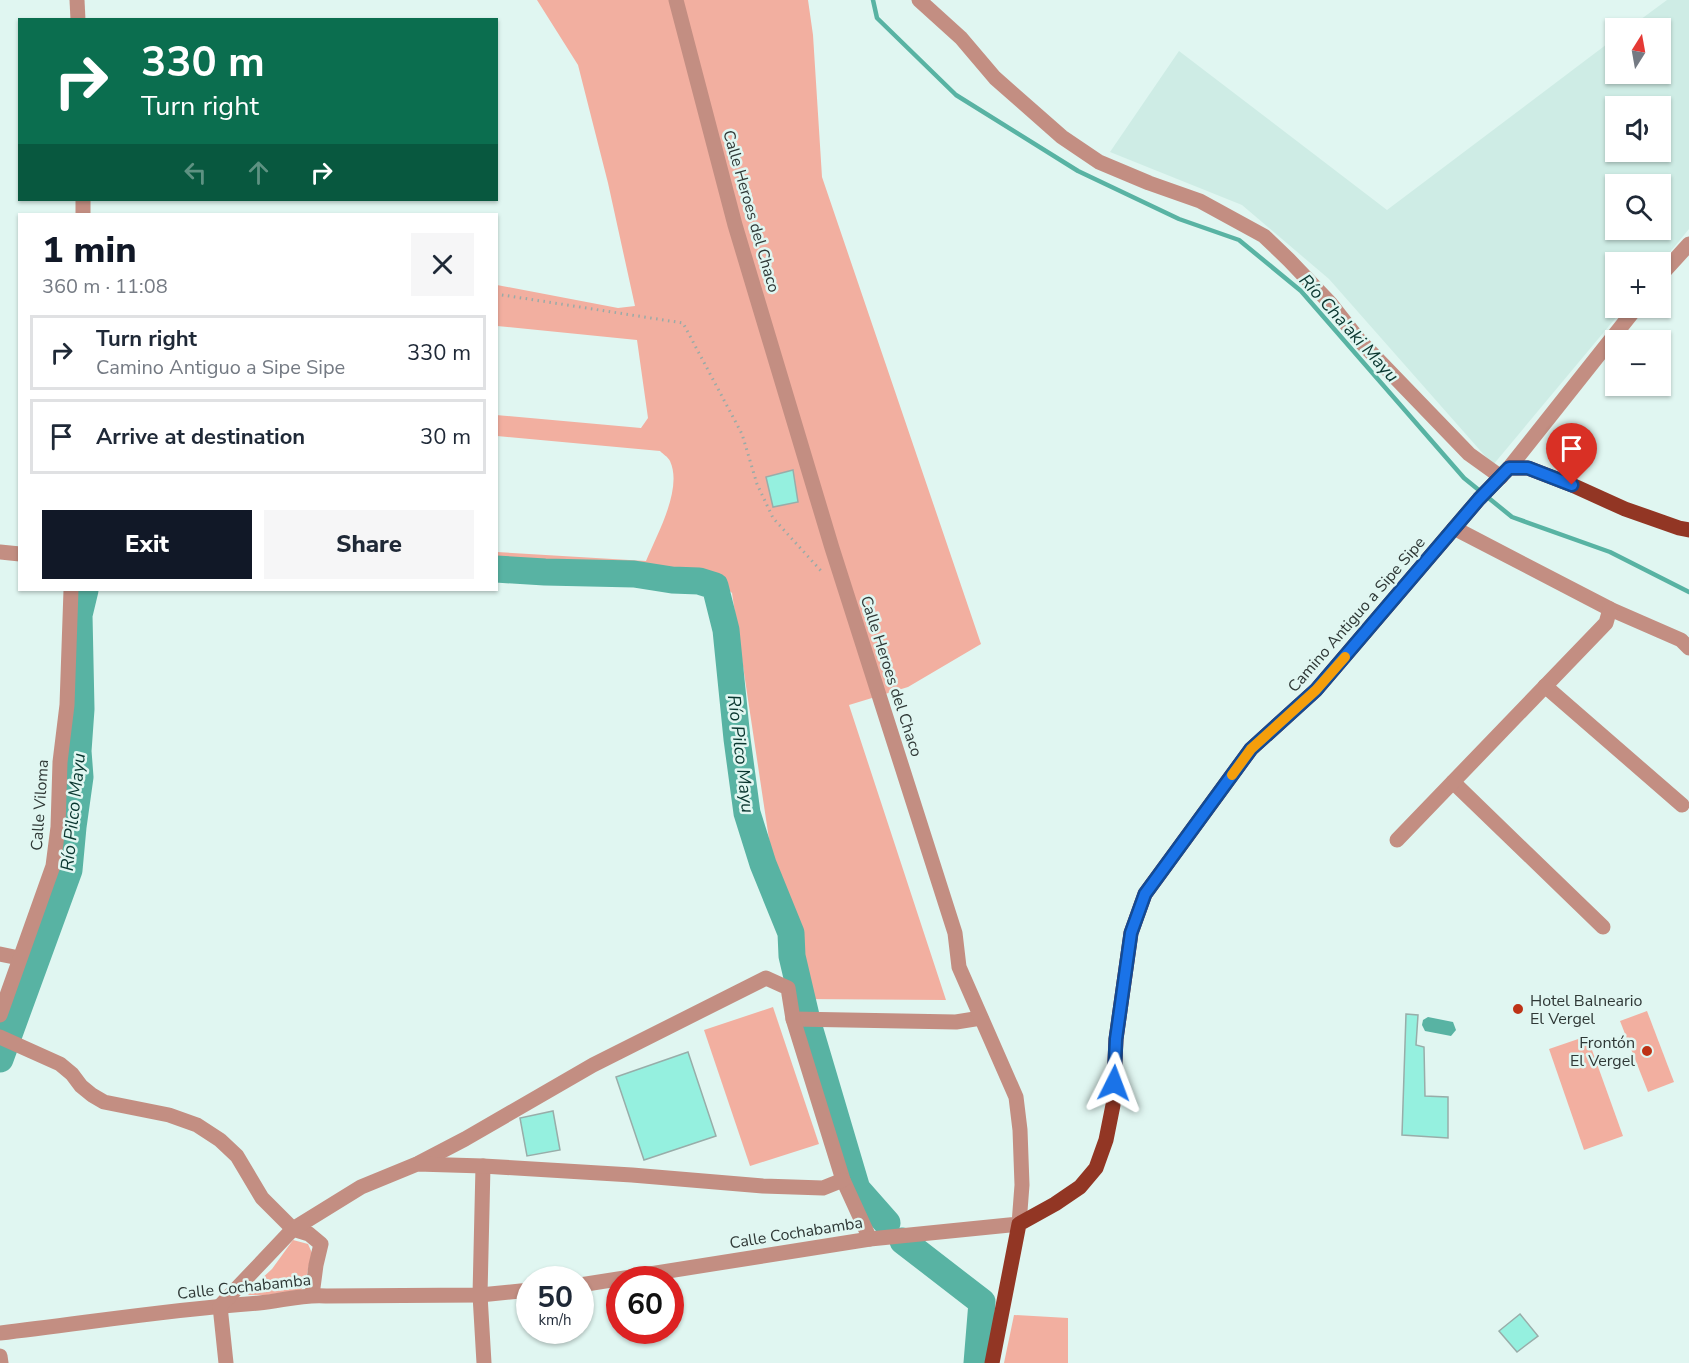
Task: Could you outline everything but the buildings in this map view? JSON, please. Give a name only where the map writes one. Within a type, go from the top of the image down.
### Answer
[{"type":"main road","points":[[1502,476],[1528,468],[1625,509],[1689,530]]},
{"type":"main road","name":"Camino Antiguo a Sipe Sipe","points":[[1019,1224],[1080,1187],[1096,1168],[1106,1140],[1113,1105],[1116,1039],[1131,933],[1145,894],[1251,749],[1316,690],[1479,499],[1502,476]]},
{"type":"main road","name":"Calle Heroes del Chaco","points":[[992,1363],[1019,1224]]},
{"type":"street","points":[[77,0],[78,18]]},
{"type":"street","name":"Calle Heroes del Chaco","points":[[676,0],[735,225],[832,548],[955,933],[959,967],[1016,1097],[1022,1185],[1019,1224]]},
{"type":"street","points":[[919,0],[961,38],[995,78],[1062,137],[1099,162],[1200,201],[1264,236],[1330,303],[1359,340],[1469,454],[1502,476],[1628,318]]},
{"type":"street","points":[[1671,264],[1689,244]]},
{"type":"street","points":[[1454,528],[1610,609],[1681,640],[1689,648]]},
{"type":"street","points":[[0,552],[18,554]]},
{"type":"street","name":"Calle Viloma","points":[[0,1015],[53,866],[58,828],[71,591]]},
{"type":"street","points":[[1397,840],[1606,623],[1610,609]]},
{"type":"street","points":[[1545,687],[1682,805]]},
{"type":"street","points":[[1453,782],[1603,927]]},
{"type":"street","points":[[0,954],[19,958]]},
{"type":"street","points":[[226,1363],[220,1306],[293,1229],[361,1187],[417,1164],[593,1065],[766,978],[788,988],[793,1019],[843,1180],[870,1239]]},
{"type":"street","points":[[793,1019],[956,1022],[981,1018]]},
{"type":"street","points":[[0,1037],[60,1064],[81,1086],[104,1102],[169,1115],[196,1125],[220,1140],[237,1156],[262,1198],[293,1229],[309,1233],[321,1244],[312,1295]]},
{"type":"street","points":[[417,1164],[632,1175],[763,1186],[823,1188],[843,1180]]},
{"type":"street","points":[[483,1166],[480,1295],[483,1363]]},
{"type":"street","name":"Calle Cochabamba","points":[[594,1283],[870,1239],[1019,1224]]},
{"type":"street","name":"Calle Cochabamba","points":[[0,1333],[312,1295],[480,1295],[516,1291]]},
{"type":"street","points":[[0,1356],[1,1363]]},
{"type":"path","points":[[498,294],[683,323],[742,434],[757,484],[773,518],[826,576]]},
{"type":"shaded area","points":[[537,0],[808,0],[813,35],[822,177],[981,644],[908,687],[849,705],[946,1000],[802,999],[769,839],[732,593],[722,584],[634,574],[498,569],[498,552],[646,561],[671,498],[673,472],[670,461],[660,451],[498,436],[498,415],[641,428],[648,418],[637,340],[498,326],[498,285],[618,308],[635,306],[608,183],[578,65]]},
{"type":"shaded area","points":[[1667,0],[1689,0],[1689,229],[1670,252],[1605,252],[1605,318],[1616,318],[1493,465],[1329,279],[1242,205],[1110,152],[1179,51],[1387,210],[1605,46],[1605,84],[1671,84],[1671,18],[1643,18]]},
{"type":"shaded area","points":[[773,1007],[819,1144],[750,1166],[704,1030]]},
{"type":"shaded area","name":"Frontón El Vergel","points":[[1647,1011],[1674,1082],[1648,1092],[1620,1021]]},
{"type":"shaded area","points":[[1428,1017],[1453,1022],[1456,1030],[1451,1036],[1425,1031],[1422,1025],[1423,1020]]},
{"type":"shaded area","points":[[1587,1036],[1623,1136],[1584,1150],[1549,1049]]},
{"type":"shaded area","points":[[293,1240],[308,1244],[312,1253],[301,1290],[248,1295],[272,1269]]},
{"type":"shaded area","points":[[1014,1315],[1068,1318],[1068,1363],[1004,1363]]},
{"type":"waterway","name":"Río Cha'aki Mayu","points":[[873,0],[877,18],[956,95],[1078,171],[1179,219],[1239,240],[1301,291],[1464,478],[1512,517],[1610,552],[1689,592]]},
{"type":"waterway","name":"Río Pilco Mayu","points":[[498,569],[634,574],[672,580],[699,581],[715,586],[726,630],[747,813],[763,864],[791,933],[792,956],[807,1020],[857,1189],[887,1223]]},
{"type":"waterway","name":"Río Pilco Mayu","points":[[0,1059],[69,870],[80,777],[78,751],[81,709],[79,615],[85,591]]},
{"type":"waterway","points":[[903,1241],[982,1302],[977,1363]]},
{"type":"slow traffic","points":[[1232,775],[1251,749],[1316,690],[1345,657]]},
{"type":"place","name":"Hotel Balneario El Vergel","points":[[1518,1009]]},
{"type":"place","name":"Frontón El Vergel","points":[[1647,1051]]},
{"type":"route","points":[[1114,1083],[1116,1039],[1131,933],[1145,894],[1251,749],[1316,690],[1479,499],[1509,468],[1528,468],[1572,485]]}]
